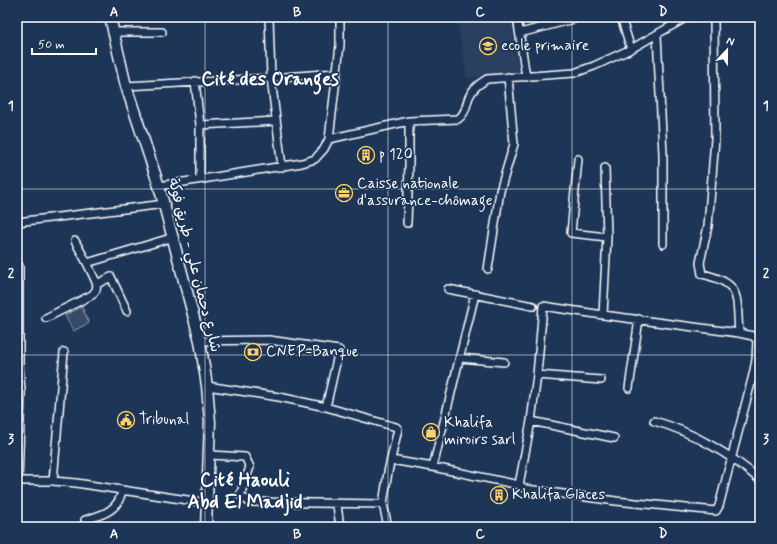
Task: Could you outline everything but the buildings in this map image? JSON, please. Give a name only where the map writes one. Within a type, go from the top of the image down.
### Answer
[{"type":"main road","name":"شارع دحمان علي - طريق فوكة","points":[[110,17],[112,32],[126,86],[165,204],[200,341],[208,386],[210,422],[210,456],[206,503],[206,527]]},
{"type":"street","points":[[269,17],[270,78],[282,167]]},
{"type":"street","points":[[159,186],[282,167],[315,159],[324,149],[329,139],[340,45],[340,17]]},
{"type":"street","points":[[518,17],[526,77]]},
{"type":"street","points":[[620,17],[632,49]]},
{"type":"street","points":[[329,139],[408,121],[458,120],[462,117],[468,98],[478,84],[487,79],[574,73],[632,49],[657,35],[678,19],[687,17]]},
{"type":"street","points":[[714,17],[715,139],[708,226],[700,263],[702,274],[717,277],[726,282],[736,293],[739,333]]},
{"type":"street","points":[[520,33],[574,19]]},
{"type":"street","points":[[112,32],[162,32]]},
{"type":"street","points":[[657,35],[664,154],[663,244]]},
{"type":"street","points":[[126,86],[336,73]]},
{"type":"street","points":[[488,269],[500,191],[514,144],[508,77]]},
{"type":"street","points":[[195,81],[200,125],[200,179]]},
{"type":"street","points":[[200,125],[276,121]]},
{"type":"street","points":[[407,223],[409,166],[408,121]]},
{"type":"street","points":[[578,159],[571,233],[607,237]]},
{"type":"street","points":[[603,315],[607,237],[605,168]]},
{"type":"street","points":[[17,222],[165,204]]},
{"type":"street","points":[[86,263],[174,237]]},
{"type":"street","points":[[46,318],[92,295],[96,290],[97,284],[75,241]]},
{"type":"street","points":[[17,265],[18,363],[21,391],[17,481],[53,480],[206,503]]},
{"type":"street","points":[[97,284],[111,277],[127,311]]},
{"type":"street","points":[[448,289],[533,306]]},
{"type":"street","points":[[433,467],[475,294]]},
{"type":"street","points":[[391,460],[519,485],[526,489],[616,501],[716,511],[719,506],[731,458],[757,375],[757,340],[753,336],[739,333],[543,306],[531,421],[519,485]]},
{"type":"street","points":[[630,388],[639,319]]},
{"type":"street","points":[[200,341],[269,340],[339,350],[326,407]]},
{"type":"street","points":[[53,480],[64,352]]},
{"type":"street","points":[[460,358],[504,362]]},
{"type":"street","points":[[537,375],[601,380]]},
{"type":"street","points":[[208,386],[279,397],[326,407],[396,427],[398,430],[383,504],[388,527]]},
{"type":"street","points":[[531,421],[614,438]]},
{"type":"street","points":[[654,421],[676,428],[731,458],[760,480]]},
{"type":"street","points":[[210,456],[245,457],[250,468],[240,495],[249,502],[383,504]]},
{"type":"street","points":[[85,520],[111,510],[121,498],[122,490]]},
{"type":"street","points":[[337,504],[340,527]]},
{"type":"shaded area","name":"ecole primaire","points":[[457,17],[511,17],[518,70],[467,79]]},
{"type":"shaded area","points":[[82,307],[89,323],[73,331],[65,315]]},
{"type":"place","name":"ecole primaire","points":[[488,46]]},
{"type":"place","name":"p 120","points":[[366,155]]},
{"type":"place","name":"Caisse nationale d'assurance-chômage","points":[[344,193]]},
{"type":"place","name":"CNEP-Banque","points":[[253,352]]},
{"type":"place","name":"Tribunal","points":[[126,420]]},
{"type":"place","name":"Khalifa miroirs sarl","points":[[431,432]]},
{"type":"place","name":"Khalifa Glaces","points":[[499,495]]},
{"type":"district","name":"Cité des Oranges","points":[[270,79]]},
{"type":"district","name":"Cité Haouli Abd El Madjid","points":[[245,491]]}]
